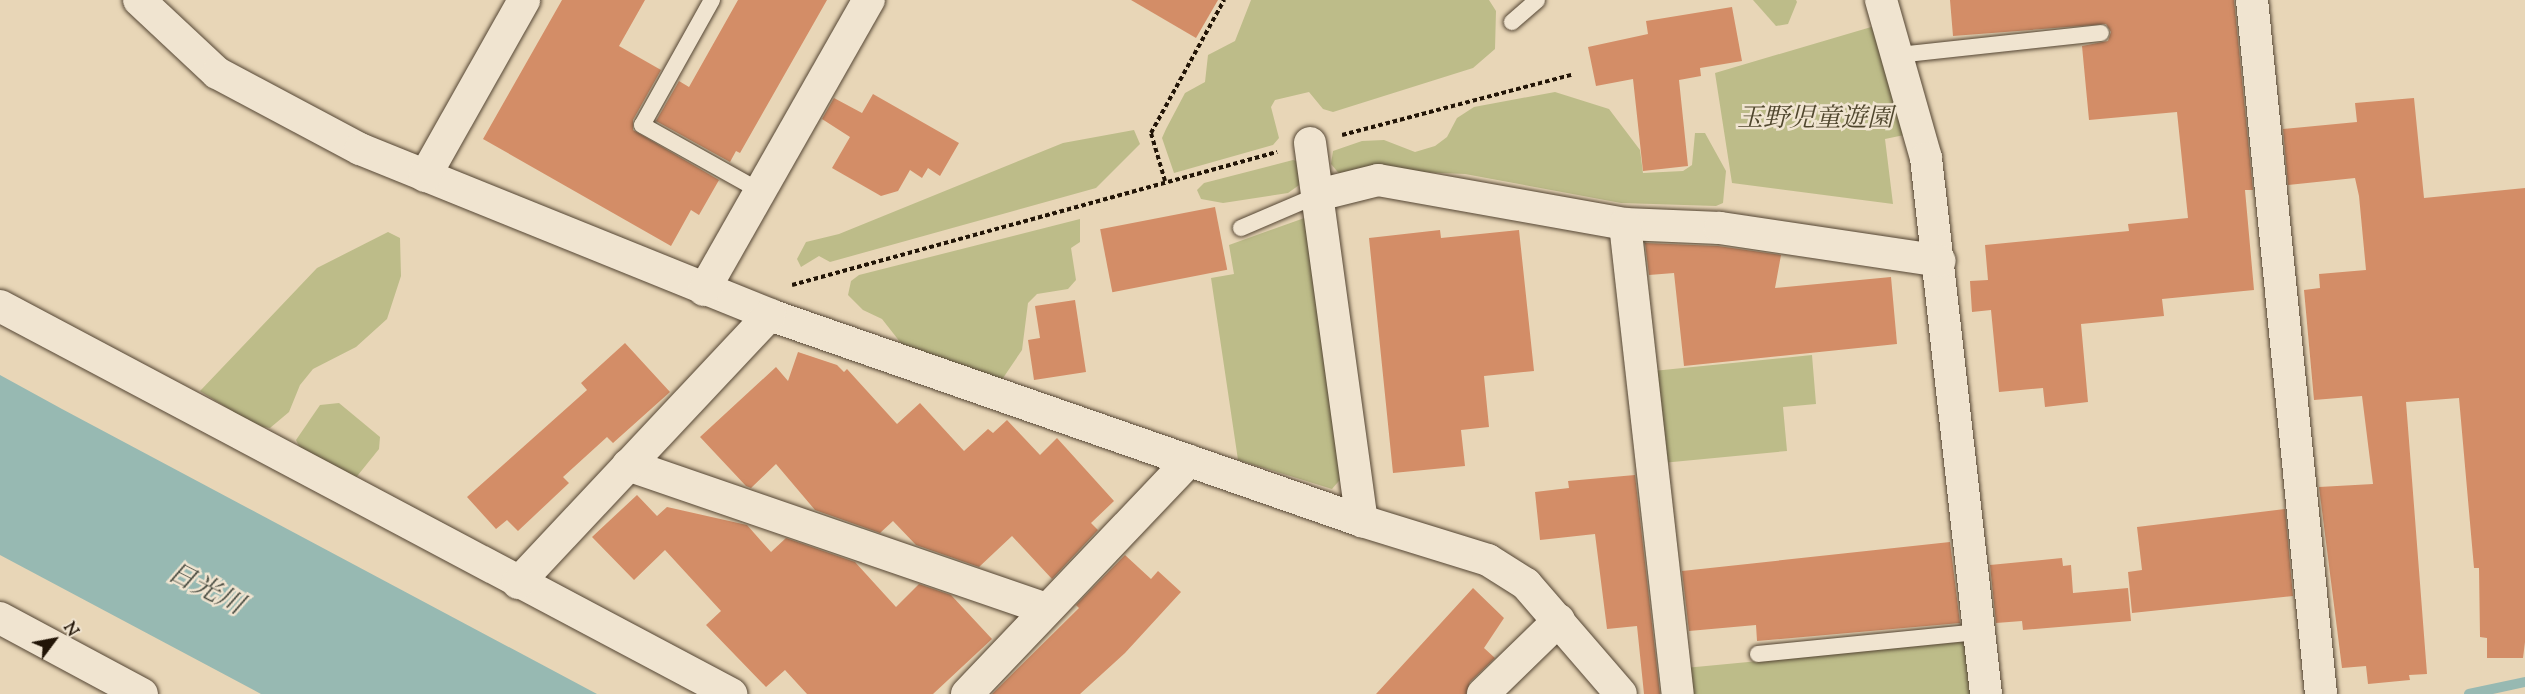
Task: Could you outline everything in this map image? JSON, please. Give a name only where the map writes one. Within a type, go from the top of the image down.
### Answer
[{"type":"street","points":[[425,176],[524,0]]},
{"type":"street","points":[[704,290],[869,0]]},
{"type":"street","points":[[1881,0],[1926,158],[1940,261],[1986,694]]},
{"type":"street","points":[[2252,0],[2321,694]]},
{"type":"street","points":[[150,5],[217,73],[360,149],[425,176],[770,315],[1362,521],[1488,560],[1526,584],[1621,694]]},
{"type":"street","points":[[1310,143],[1362,521]]},
{"type":"street","points":[[1318,195],[1378,180],[1625,224],[1720,228],[1940,261]]},
{"type":"street","points":[[1625,224],[1678,694]]},
{"type":"street","points":[[0,306],[518,583],[731,694]]},
{"type":"street","points":[[518,583],[770,315]]},
{"type":"street","points":[[967,694],[1189,461]]},
{"type":"street","points":[[628,465],[1046,609]]},
{"type":"street","points":[[0,618],[142,694]]},
{"type":"street","points":[[1484,694],[1559,620]]},
{"type":"lane","points":[[712,0],[642,124],[760,191]]},
{"type":"lane","points":[[1512,22],[1526,3]]},
{"type":"lane","points":[[1898,55],[2101,33]]},
{"type":"lane","points":[[1241,228],[1318,195]]},
{"type":"lane","points":[[1758,654],[1979,632]]},
{"type":"path","points":[[1165,181],[1151,133],[1224,0]]},
{"type":"path","points":[[789,286],[1165,181],[1571,75]]},
{"type":"green space","points":[[1251,0],[1489,0],[1496,11],[1495,49],[1473,68],[1333,112],[1323,109],[1309,92],[1275,100],[1271,107],[1279,138],[1273,145],[1174,173],[1162,138],[1166,129],[1185,93],[1205,82],[1208,55],[1235,41]]},
{"type":"green space","points":[[1753,0],[1796,0],[1797,2],[1788,24],[1776,26]]},
{"type":"green space","name":"玉野児童遊園","points":[[1878,25],[1909,134],[1885,139],[1893,204],[1732,183],[1715,73]]},
{"type":"green space","points":[[1555,92],[1609,109],[1640,150],[1643,173],[1683,171],[1692,165],[1695,133],[1705,133],[1726,171],[1723,203],[1716,206],[1621,203],[1465,174],[1374,170],[1342,177],[1331,164],[1333,151],[1362,141],[1384,140],[1415,152],[1435,146],[1447,137],[1457,118],[1474,107]]},
{"type":"green space","points":[[1134,130],[1140,144],[1096,188],[830,262],[819,256],[801,267],[797,259],[806,242],[839,234],[1063,143]]},
{"type":"green space","points":[[1293,160],[1302,163],[1302,183],[1288,193],[1223,203],[1201,199],[1197,190],[1204,183]]},
{"type":"green space","points":[[1310,216],[1344,475],[1332,489],[1238,460],[1211,278],[1234,274],[1229,245]]},
{"type":"green space","points":[[1080,219],[1080,242],[1071,248],[1076,280],[1068,289],[1037,294],[1028,303],[1022,350],[1001,381],[904,347],[882,319],[863,310],[848,295],[851,281],[859,275]]},
{"type":"green space","points":[[388,232],[400,238],[401,276],[387,319],[356,347],[313,369],[300,385],[289,412],[270,428],[256,426],[200,391],[317,268]]},
{"type":"green space","points":[[1812,355],[1816,404],[1783,407],[1787,451],[1662,463],[1653,371]]},
{"type":"green space","points":[[339,403],[380,437],[379,449],[354,480],[302,452],[296,440],[320,405]]},
{"type":"green space","points":[[1971,641],[1976,694],[1687,694],[1685,668]]},
{"type":"water","name":"日光川","points":[[0,375],[597,694],[261,694],[0,555]]},
{"type":"building","points":[[562,0],[645,0],[619,46],[661,70],[633,120],[633,130],[719,180],[699,215],[691,210],[671,246],[483,139]]},
{"type":"building","points":[[738,0],[827,0],[740,153],[736,151],[730,162],[656,121],[679,81],[689,87]]},
{"type":"building","points":[[1131,0],[1218,0],[1196,38]]},
{"type":"building","points":[[1950,0],[2234,0],[2253,190],[2245,190],[2254,290],[2162,299],[2164,316],[2081,324],[2088,402],[2045,407],[2043,388],[1999,392],[1991,310],[1972,312],[1970,281],[1988,280],[1985,245],[2129,231],[2128,224],[2188,218],[2177,112],[2089,120],[2082,46],[2108,41],[2111,32],[2106,24],[1953,36]]},
{"type":"building","points":[[1732,7],[1742,61],[1700,68],[1701,76],[1679,80],[1688,166],[1643,171],[1633,79],[1596,86],[1588,47],[1648,34],[1646,21]]},
{"type":"building","points":[[873,94],[959,143],[940,176],[928,168],[922,178],[910,170],[898,191],[881,196],[832,168],[850,137],[822,119],[834,98],[862,113]]},
{"type":"building","points":[[2414,98],[2424,198],[2525,188],[2525,642],[2523,658],[2487,658],[2487,638],[2480,637],[2479,568],[2474,568],[2459,398],[2406,402],[2427,674],[2409,675],[2410,680],[2368,684],[2366,666],[2342,668],[2319,487],[2373,484],[2362,396],[2314,400],[2304,290],[2320,288],[2319,274],[2366,270],[2359,196],[2355,178],[2288,185],[2283,129],[2357,122],[2355,103]]},
{"type":"building","points":[[1215,207],[1227,270],[1112,292],[1100,229]]},
{"type":"building","points":[[1440,230],[1441,238],[1519,230],[1534,371],[1484,376],[1489,427],[1461,430],[1465,466],[1393,473],[1369,238]]},
{"type":"building","points":[[1645,243],[1718,246],[1781,255],[1775,288],[1891,277],[1897,344],[1684,366],[1674,273],[1649,275]]},
{"type":"building","points":[[1075,300],[1086,372],[1034,380],[1028,340],[1040,338],[1035,306]]},
{"type":"building","points":[[625,343],[670,392],[613,443],[607,437],[563,477],[569,483],[518,531],[507,520],[496,529],[467,497],[587,390],[581,383]]},
{"type":"building","points":[[798,352],[837,365],[844,372],[847,369],[897,424],[920,403],[964,451],[988,429],[993,433],[1007,420],[1040,455],[1057,438],[1114,501],[1091,523],[1098,530],[1052,579],[1012,536],[979,567],[916,545],[893,521],[880,533],[815,510],[776,464],[751,488],[746,486],[700,437],[776,367],[788,381]]},
{"type":"building","points":[[1635,475],[1660,694],[1644,694],[1637,626],[1607,629],[1595,534],[1540,540],[1535,492],[1569,488],[1568,481]]},
{"type":"building","points":[[637,495],[657,516],[667,507],[747,525],[771,552],[786,538],[855,562],[896,607],[919,584],[951,595],[992,639],[933,694],[807,694],[785,670],[766,687],[706,625],[721,611],[665,550],[634,580],[592,537]]},
{"type":"building","points":[[2285,509],[2293,596],[2132,613],[2128,572],[2142,570],[2137,527]]},
{"type":"building","points":[[1950,542],[1960,623],[1757,641],[1756,625],[1689,631],[1682,571]]},
{"type":"building","points":[[1125,555],[1151,579],[1158,571],[1181,592],[1125,653],[1080,694],[992,694],[1079,608],[1076,605]]},
{"type":"building","points":[[2062,558],[2063,566],[2071,565],[2073,593],[2128,588],[2131,621],[2023,630],[2022,621],[1996,623],[1990,565]]},
{"type":"building","points":[[1473,588],[1504,618],[1484,648],[1495,658],[1470,682],[1466,694],[1376,694]]},
{"type":"waterway","points":[[2469,694],[2525,682]]}]
